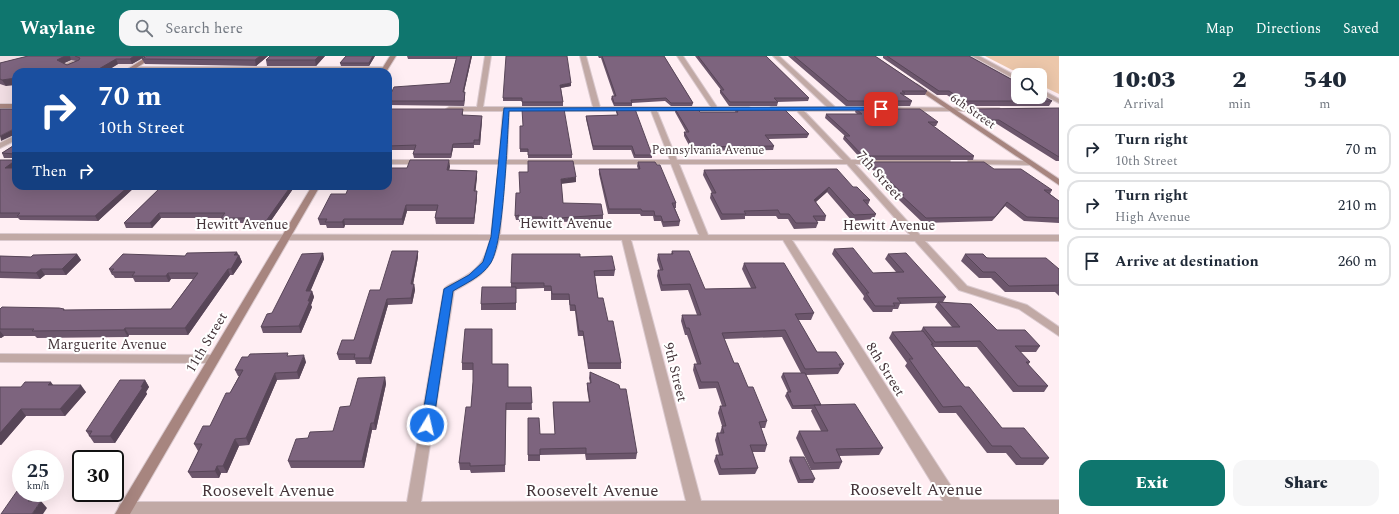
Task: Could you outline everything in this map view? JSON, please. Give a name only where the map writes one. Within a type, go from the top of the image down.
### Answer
[{"type":"main road","points":[[131,68],[152,56]]},
{"type":"main road","points":[[385,68],[393,56]]},
{"type":"main road","name":"6th Street","points":[[907,79],[1059,183]]},
{"type":"main road","points":[[0,106],[12,106]]},
{"type":"main road","name":"11th Street","points":[[123,511],[314,190]]},
{"type":"street","points":[[480,109],[488,56]]},
{"type":"street","points":[[582,56],[596,109]]},
{"type":"street","points":[[680,56],[715,109]]},
{"type":"street","points":[[776,56],[833,109]]},
{"type":"street","points":[[975,56],[1011,75]]},
{"type":"street","points":[[259,68],[267,61]]},
{"type":"street","points":[[1047,94],[1059,101]]},
{"type":"street","points":[[441,109],[753,109]]},
{"type":"street","points":[[413,511],[449,289],[472,277],[487,263],[495,237],[506,109]]},
{"type":"street","points":[[653,109],[704,237]]},
{"type":"street","points":[[761,109],[1005,109]]},
{"type":"street","name":"7th Street","points":[[799,109],[963,288],[1023,307],[1059,332]]},
{"type":"street","points":[[0,146],[12,139]]},
{"type":"street","name":"Pennsylvania Avenue","points":[[392,162],[1029,162]]},
{"type":"street","name":"Hewitt Avenue","points":[[0,237],[285,239],[495,237],[704,237],[787,239],[1059,238]]},
{"type":"street","name":"9th Street","points":[[626,237],[696,511]]},
{"type":"street","name":"8th Street","points":[[787,239],[958,510]]},
{"type":"street","name":"Marguerite Avenue","points":[[0,358],[213,359]]},
{"type":"street","name":"Roosevelt Avenue","points":[[123,511],[958,510],[1059,507]]},
{"type":"shaded area","points":[[0,56],[152,56],[132,68],[12,68],[12,106],[0,106]]},
{"type":"shaded area","points":[[985,56],[1059,56],[1059,94],[1047,88],[1047,68],[1011,68],[1011,69]]},
{"type":"building","points":[[28,56],[65,56],[57,60],[67,65],[79,60],[80,58],[75,56],[134,56],[130,59],[116,59],[100,68],[12,68],[12,79],[2,80],[0,79],[0,63]]},
{"type":"building","points":[[147,56],[260,56],[255,60],[142,59]]},
{"type":"building","points":[[270,56],[319,56],[315,60],[266,60]]},
{"type":"building","points":[[346,56],[373,56],[369,63],[340,63]]},
{"type":"building","points":[[457,56],[471,56],[463,92],[465,92],[464,101],[392,101],[392,91],[394,87],[450,83]]},
{"type":"building","points":[[506,56],[567,56],[571,83],[560,85],[563,102],[522,102],[522,98],[503,98]]},
{"type":"building","points":[[602,56],[664,56],[693,103],[671,103],[666,98],[631,100],[632,103],[614,103],[612,96],[616,96]]},
{"type":"building","points":[[698,56],[766,56],[809,98],[774,98],[778,102],[730,102],[720,90],[724,90]]},
{"type":"building","points":[[794,56],[875,56],[927,91],[902,91],[905,93],[900,93],[912,101],[848,101]]},
{"type":"building","points":[[887,56],[969,56],[1011,79],[1011,101],[965,101],[949,91],[939,91]]},
{"type":"building","points":[[1059,108],[1059,157],[999,120],[992,120],[975,109]]},
{"type":"building","points":[[0,109],[12,109],[12,130],[0,136]]},
{"type":"building","points":[[392,109],[463,109],[462,115],[482,116],[479,140],[474,140],[474,143],[453,144],[451,154],[413,154],[416,145],[392,146]]},
{"type":"building","points":[[522,109],[564,109],[572,155],[528,155],[528,149],[520,149],[520,126],[523,126]]},
{"type":"building","points":[[616,109],[635,109],[652,155],[635,155],[632,146],[593,146],[586,116],[618,115]]},
{"type":"building","points":[[675,109],[697,109],[700,112],[738,112],[736,109],[784,109],[809,134],[765,135],[774,146],[693,147],[684,132],[689,132]]},
{"type":"building","points":[[856,109],[920,109],[938,122],[928,122],[974,156],[863,156],[844,136],[850,136],[826,114],[862,114]]},
{"type":"building","points":[[12,147],[12,154],[2,153]]},
{"type":"building","points":[[0,160],[12,160],[12,163],[5,168],[12,168],[12,190],[124,190],[95,216],[17,216],[20,213],[0,213]]},
{"type":"building","points":[[410,160],[449,160],[447,170],[477,171],[474,191],[477,191],[474,218],[435,218],[438,205],[406,205],[402,219],[344,219],[342,222],[325,222],[327,219],[318,219],[331,194],[346,194],[348,190],[392,190],[392,168],[407,168]]},
{"type":"building","points":[[528,161],[573,161],[576,177],[561,179],[563,203],[601,204],[603,215],[543,219],[542,217],[515,216],[516,193],[520,193],[519,172],[528,172]]},
{"type":"building","points":[[638,162],[655,162],[657,165],[660,165],[676,203],[672,203],[680,221],[663,222],[661,216],[655,216],[654,211],[642,211],[641,209],[609,209],[599,169],[640,169]]},
{"type":"building","points":[[870,162],[984,162],[994,169],[1021,169],[1052,190],[1044,190],[1059,201],[1059,218],[1027,217],[1007,202],[995,217],[926,218],[901,195],[904,195]]},
{"type":"building","points":[[837,169],[853,187],[857,187],[870,200],[863,200],[876,214],[854,215],[829,187],[814,200],[826,216],[813,216],[818,223],[796,223],[789,214],[780,214],[778,210],[744,211],[746,214],[722,214],[711,193],[716,193],[704,170]]},
{"type":"building","points":[[158,190],[288,190],[266,221],[245,221],[247,218],[221,218],[225,213],[159,213],[150,223],[124,223]]},
{"type":"building","points":[[853,248],[873,273],[904,272],[888,254],[906,253],[946,297],[897,298],[901,303],[893,303],[895,306],[875,306],[866,293],[869,293],[834,249]]},
{"type":"building","points":[[392,251],[418,251],[411,284],[414,284],[411,298],[387,299],[369,358],[354,358],[355,354],[337,354],[342,340],[354,340],[370,290],[380,290]]},
{"type":"building","points":[[672,251],[689,251],[705,289],[756,288],[744,263],[784,263],[814,313],[795,314],[817,352],[836,352],[844,364],[839,364],[841,368],[805,369],[785,330],[722,333],[734,363],[738,363],[748,387],[753,387],[767,421],[759,422],[767,445],[750,445],[758,468],[721,469],[716,455],[723,455],[717,433],[724,433],[722,426],[726,426],[720,406],[726,406],[718,382],[701,382],[694,364],[701,364],[689,328],[686,328],[682,315],[701,315],[690,284],[662,285],[658,270],[663,270],[658,254],[673,254]]},
{"type":"building","points":[[237,252],[234,255],[239,255],[231,269],[228,269],[185,328],[32,331],[34,329],[0,329],[0,309],[2,307],[59,308],[64,309],[63,310],[171,309],[198,273],[168,273],[166,276],[132,276],[135,272],[111,272],[114,269],[109,269],[123,254],[185,256],[187,253]]},
{"type":"building","points":[[323,253],[306,291],[312,291],[308,301],[310,301],[299,326],[261,327],[267,314],[272,313],[302,254]]},
{"type":"building","points":[[77,254],[62,269],[41,269],[36,273],[0,272],[0,256],[31,257],[33,255]]},
{"type":"building","points":[[512,254],[580,254],[580,257],[612,256],[615,270],[594,271],[598,298],[603,298],[608,321],[613,321],[621,363],[588,363],[583,331],[579,331],[575,305],[570,305],[569,294],[552,294],[551,286],[544,286],[544,283],[511,283]]},
{"type":"building","points":[[965,254],[983,254],[987,258],[1046,258],[1059,269],[1059,285],[1009,286],[995,272],[983,272]]},
{"type":"building","points":[[482,287],[516,287],[516,303],[481,304]]},
{"type":"building","points":[[938,302],[971,304],[997,330],[1025,330],[1040,346],[1015,346],[1030,362],[1026,362],[1048,386],[1018,386],[980,341],[935,342],[923,327],[960,327]]},
{"type":"building","points":[[465,329],[492,329],[492,364],[508,364],[508,387],[531,387],[532,403],[506,403],[505,465],[470,466],[470,463],[459,463],[466,407],[471,407],[473,382],[473,363],[462,363]]},
{"type":"building","points":[[923,331],[933,344],[931,344],[965,387],[969,387],[1002,428],[1024,428],[1049,458],[1021,458],[1011,446],[992,446],[961,406],[943,407],[909,359],[913,359],[892,332]]},
{"type":"building","points":[[288,353],[287,356],[304,355],[297,372],[275,373],[246,438],[235,439],[223,466],[217,466],[215,471],[188,472],[202,444],[194,444],[203,426],[210,426],[226,393],[230,393],[243,370],[235,370],[242,357],[248,357],[250,354]]},
{"type":"building","points":[[590,372],[619,385],[620,389],[626,389],[637,453],[586,454],[586,448],[540,449],[540,455],[528,455],[528,418],[539,418],[540,434],[555,434],[553,402],[590,402],[587,383],[591,383]]},
{"type":"building","points":[[783,373],[805,373],[821,405],[793,406],[787,392],[791,392]]},
{"type":"building","points":[[385,377],[374,423],[371,423],[362,461],[288,461],[296,439],[308,438],[310,432],[333,431],[340,407],[350,406],[358,378]]},
{"type":"building","points":[[120,380],[145,380],[141,387],[143,387],[110,436],[89,436],[92,431],[86,431]]},
{"type":"building","points":[[25,382],[51,382],[48,385],[81,385],[60,409],[21,409],[0,433],[0,387],[21,387]]},
{"type":"building","points":[[855,404],[883,448],[836,449],[842,462],[814,463],[799,431],[828,431],[814,405]]},
{"type":"building","points":[[790,457],[804,457],[815,479],[800,480]]},
{"type":"building","points":[[12,498],[12,502],[40,502],[32,514],[1,514]]},
{"type":"route","points":[[427,425],[449,289],[472,277],[487,263],[495,237],[506,109],[881,109]]}]
